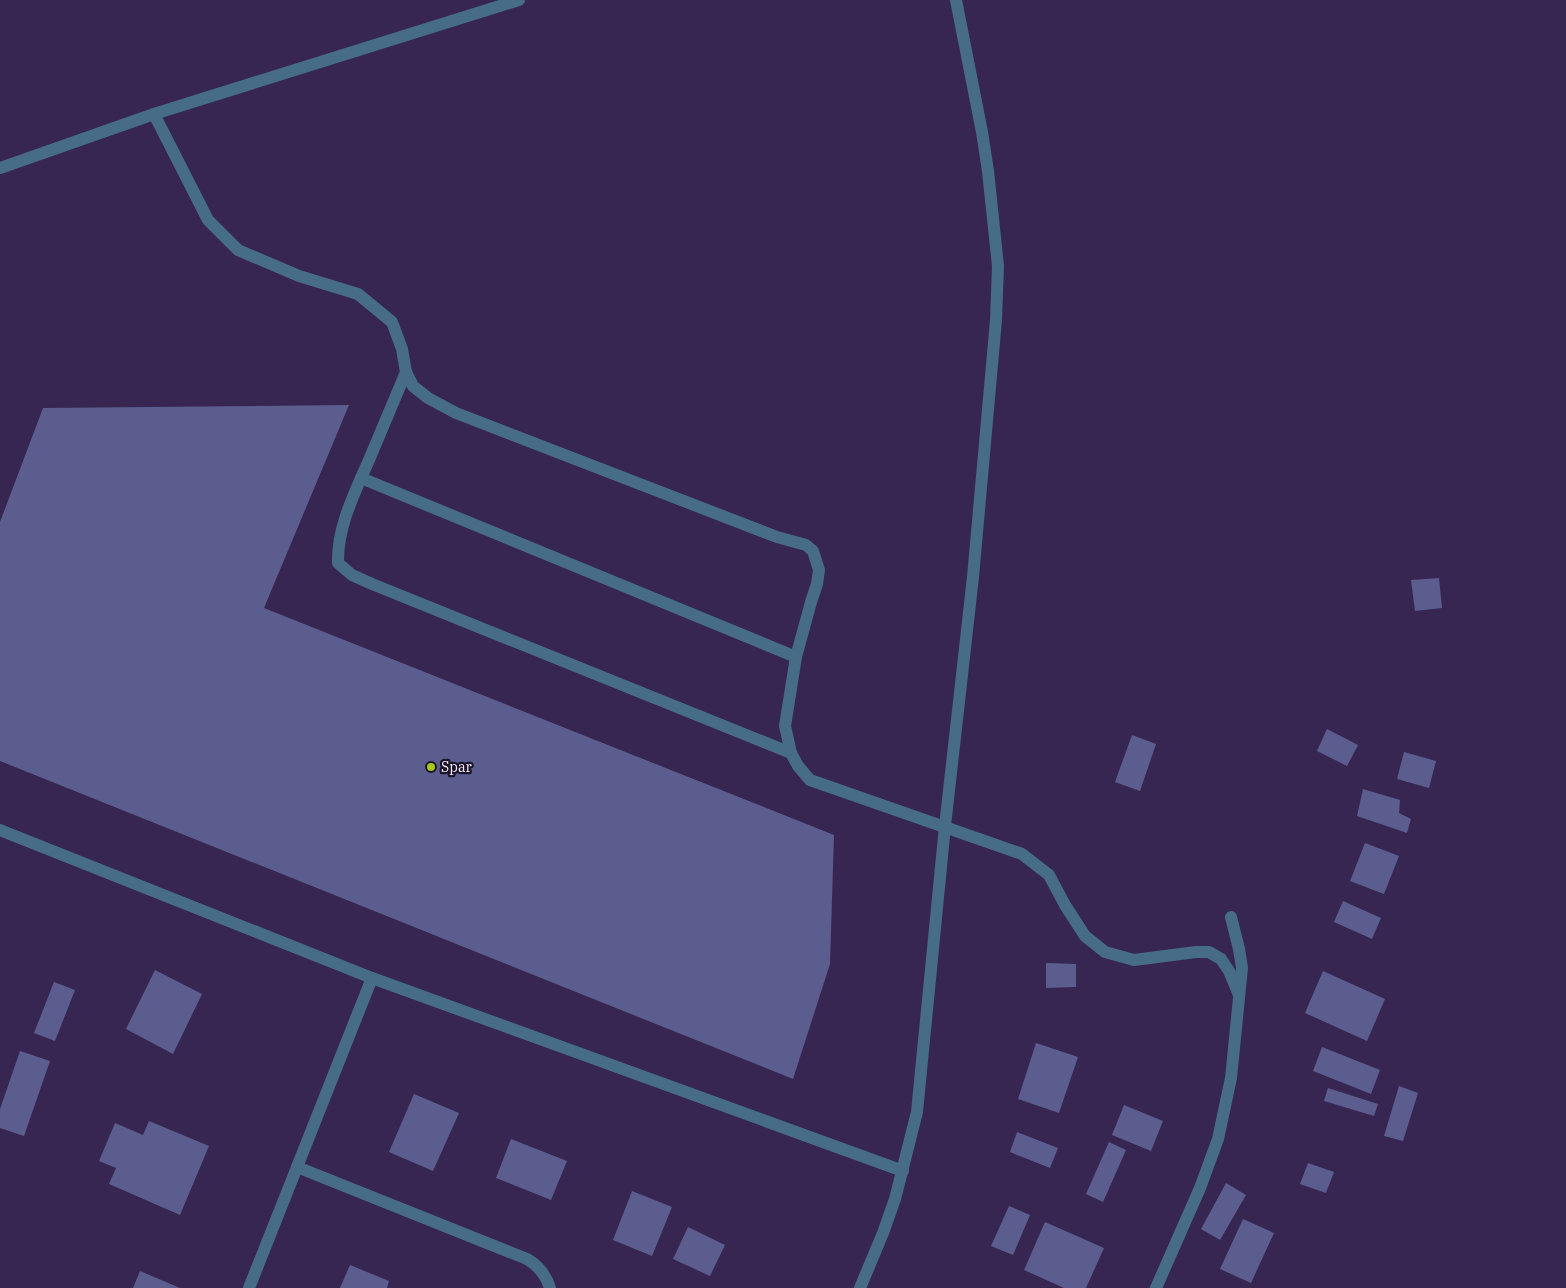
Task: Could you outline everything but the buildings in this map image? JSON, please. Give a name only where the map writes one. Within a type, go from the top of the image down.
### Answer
[{"type":"street","points":[[0,168],[154,114],[519,0]]},
{"type":"street","points":[[860,1288],[883,1233],[903,1171],[917,1112],[945,826],[973,577],[995,329],[998,266],[982,132],[958,6],[951,0]]},
{"type":"street","points":[[154,114],[208,220],[238,250],[299,276],[358,294],[392,322],[402,349],[406,372],[413,386],[428,398],[456,413],[777,537],[806,545],[813,551],[819,570],[817,584],[796,657],[785,726],[791,753],[798,766],[810,780],[1022,854],[1049,875],[1085,936],[1105,952],[1134,960],[1209,952],[1221,959],[1230,971],[1239,995]]},
{"type":"street","points":[[406,372],[342,528],[338,547],[338,563],[352,575],[791,753]]},
{"type":"street","points":[[361,478],[796,657]]},
{"type":"street","points":[[0,830],[372,978],[903,1171]]},
{"type":"street","points":[[1156,1288],[1200,1188],[1218,1139],[1231,1078],[1242,968],[1231,917]]},
{"type":"street","points":[[248,1288],[372,978]]},
{"type":"street","points":[[297,1167],[527,1259],[543,1272],[550,1288]]},
{"type":"place","name":"Spar","points":[[431,767]]}]
